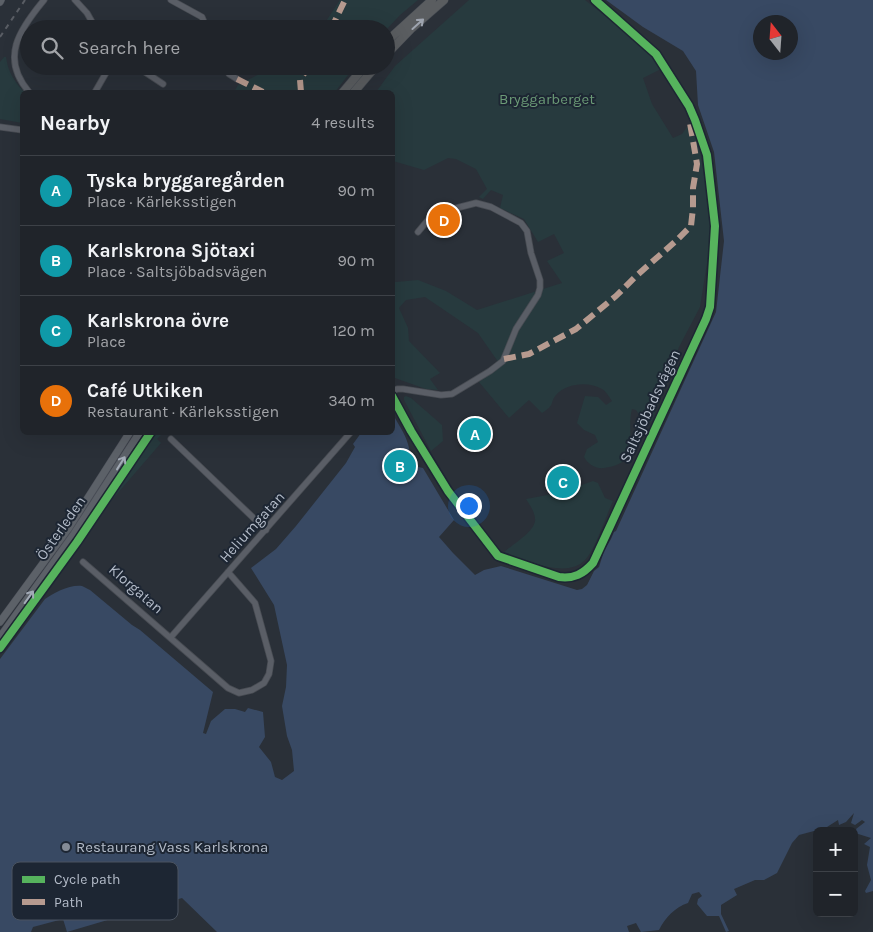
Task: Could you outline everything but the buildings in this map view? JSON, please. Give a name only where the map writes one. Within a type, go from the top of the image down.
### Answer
[{"type":"highway","points":[[395,34],[432,0]]},
{"type":"highway","points":[[395,46],[444,0]]},
{"type":"highway","points":[[345,90],[357,75]]},
{"type":"highway","points":[[356,90],[368,75]]},
{"type":"main road","name":"Österleden","points":[[0,622],[68,529],[128,435]]},
{"type":"main road","name":"Österleden","points":[[0,637],[74,534],[138,435]]},
{"type":"street","points":[[28,20],[44,0]]},
{"type":"street","points":[[75,0],[91,20]]},
{"type":"street","points":[[171,0],[202,17],[203,20]]},
{"type":"street","name":"Saltsjöbadsvägen","points":[[395,400],[411,432],[448,491],[498,556],[559,578],[576,577],[592,563],[706,319],[710,307],[715,226],[707,155],[689,106],[656,54],[595,0]]},
{"type":"street","points":[[20,30],[15,36],[10,55],[11,65],[15,77],[26,90]]},
{"type":"street","points":[[96,90],[105,75]]},
{"type":"street","points":[[150,75],[163,84]]},
{"type":"street","points":[[231,75],[237,79]]},
{"type":"street","points":[[0,127],[20,130]]},
{"type":"street","points":[[395,391],[403,389],[441,395],[452,394],[490,371],[503,361],[516,329],[538,295],[540,288],[540,280],[530,252],[527,231],[521,223],[491,207],[476,203],[433,214],[418,232]]},
{"type":"street","name":"Heliumgatan","points":[[171,637],[348,435]]},
{"type":"street","points":[[171,439],[266,530]]},
{"type":"street","name":"Klorgatan","points":[[84,562],[228,688],[239,693],[252,690],[264,683],[269,674],[271,661],[255,603],[228,572]]},
{"type":"green space","points":[[340,0],[418,0],[395,20],[327,20]]},
{"type":"green space","name":"Bryggarberget","points":[[469,0],[585,0],[652,54],[660,65],[661,69],[643,78],[652,104],[673,138],[682,134],[689,124],[694,128],[708,198],[711,238],[700,307],[679,347],[652,421],[645,423],[636,410],[632,409],[629,454],[616,465],[601,468],[592,466],[588,462],[584,457],[587,449],[598,442],[595,435],[584,430],[577,423],[585,396],[598,397],[606,405],[612,401],[603,390],[597,386],[578,384],[560,391],[554,398],[551,406],[542,413],[529,400],[509,418],[479,382],[501,366],[478,333],[425,297],[406,300],[399,308],[408,328],[409,341],[440,373],[430,379],[438,390],[426,389],[395,378],[395,282],[418,280],[446,291],[477,310],[562,283],[547,261],[564,253],[554,234],[538,242],[524,219],[500,208],[503,195],[491,190],[483,199],[479,197],[487,189],[476,169],[456,159],[448,158],[424,170],[395,162],[395,90],[377,90],[388,75],[395,75],[395,66]]},
{"type":"green space","points":[[6,57],[12,76],[22,90],[20,90],[20,123],[0,119],[0,62]]},
{"type":"green space","points":[[257,75],[348,75],[337,90],[235,90],[238,85]]},
{"type":"green space","points":[[406,396],[411,398],[442,425],[443,441],[431,451],[404,400]]},
{"type":"green space","points":[[152,435],[161,435],[157,439],[161,443],[102,509]]},
{"type":"green space","points":[[593,481],[598,483],[605,498],[613,501],[596,541],[585,560],[577,566],[557,568],[534,563],[504,552],[527,534],[534,525],[535,515],[526,499],[558,493]]},
{"type":"water","points":[[606,0],[873,0],[873,891],[866,893],[865,891],[871,880],[867,865],[870,847],[864,844],[871,838],[858,834],[858,827],[865,822],[862,820],[855,825],[851,823],[854,813],[846,822],[839,825],[838,820],[827,827],[813,827],[813,831],[799,835],[792,843],[777,873],[764,880],[755,880],[734,889],[737,895],[721,905],[721,914],[729,931],[726,932],[719,916],[707,916],[697,904],[698,899],[702,896],[699,892],[692,894],[688,903],[679,907],[671,914],[659,930],[641,932],[636,923],[627,926],[629,932],[217,932],[182,898],[178,899],[178,862],[12,862],[12,920],[59,920],[33,927],[31,932],[0,932],[0,659],[45,599],[53,594],[78,586],[90,590],[213,692],[203,733],[206,734],[211,721],[225,709],[245,712],[248,708],[263,712],[265,737],[259,747],[271,762],[275,777],[282,780],[294,771],[292,750],[287,736],[282,706],[286,687],[287,665],[274,605],[251,568],[276,549],[296,526],[346,463],[355,447],[353,444],[360,435],[395,435],[395,418],[408,444],[409,465],[423,468],[454,520],[439,537],[475,575],[484,570],[501,566],[577,590],[587,585],[594,571],[599,567],[604,551],[616,531],[716,312],[724,241],[714,152],[698,105],[696,71],[683,51],[643,27]]},
{"type":"water","points":[[63,920],[108,920],[67,932]]},
{"type":"railway","points":[[0,37],[25,0]]},
{"type":"marked path","points":[[335,20],[345,0]]},
{"type":"marked path","points":[[301,90],[300,80],[303,75]]},
{"type":"marked path","points":[[237,79],[259,90]]},
{"type":"marked path","points":[[504,359],[529,354],[576,329],[616,296],[691,226],[693,188],[697,164],[690,123]]},
{"type":"cycle path","points":[[395,402],[448,491],[498,556],[559,577],[578,575],[593,563],[706,319],[710,307],[715,226],[707,155],[689,106],[656,54],[595,0]]},
{"type":"cycle path","points":[[0,648],[77,542],[149,435]]},
{"type":"place","name":"Café Utkiken","points":[[444,220]]},
{"type":"place","name":"Tyska bryggaregården","points":[[475,434]]},
{"type":"place","name":"Karlskrona Sjötaxi","points":[[400,466]]},
{"type":"place","name":"Karlskrona övre","points":[[563,482]]},
{"type":"place","name":"Restaurang Vass Karlskrona","points":[[66,847]]}]
